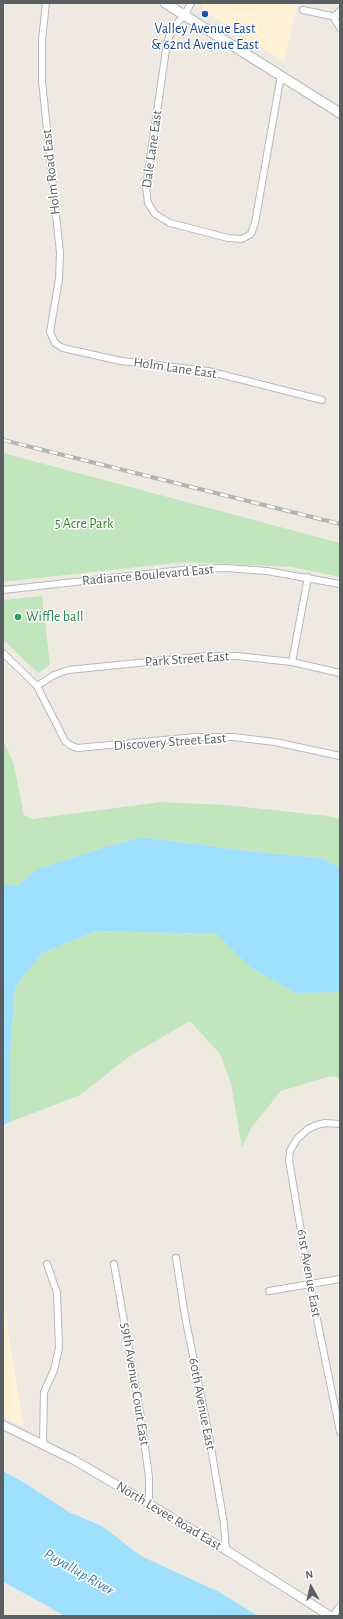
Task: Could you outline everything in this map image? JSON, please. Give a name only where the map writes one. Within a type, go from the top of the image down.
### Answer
[{"type":"main road","points":[[165,3],[340,113]]},
{"type":"street","name":"Holm Road East","points":[[46,3],[42,40],[42,81],[60,253],[59,279],[50,332],[53,340]]},
{"type":"street","points":[[184,16],[191,3]]},
{"type":"street","points":[[303,10],[336,17]]},
{"type":"street","points":[[340,11],[336,17],[336,23],[340,28]]},
{"type":"street","name":"Dale Lane East","points":[[184,16],[173,27],[167,43],[146,183],[148,204],[152,211],[159,217],[170,223],[233,239],[244,238],[251,234],[255,223],[281,75]]},
{"type":"street","name":"Holm Lane East","points":[[53,340],[63,348],[92,355],[142,364],[208,371],[322,400]]},
{"type":"street","name":"Radiance Boulevard East","points":[[3,590],[191,569],[226,568],[267,571],[308,577],[340,584]]},
{"type":"street","points":[[292,662],[308,577]]},
{"type":"street","points":[[3,653],[37,686]]},
{"type":"street","name":"Park Street East","points":[[37,686],[54,675],[68,670],[207,656],[237,656],[292,662],[340,672]]},
{"type":"street","name":"Discovery Street East","points":[[37,686],[65,741],[77,748],[196,737],[233,738],[275,742],[340,756]]},
{"type":"street","name":"61st Avenue East","points":[[340,1124],[325,1123],[308,1128],[297,1139],[290,1152],[289,1160],[310,1285],[340,1432]]},
{"type":"street","name":"60th Avenue East","points":[[176,1258],[185,1316],[209,1436],[224,1524],[226,1550]]},
{"type":"street","points":[[43,1444],[44,1392],[54,1370],[59,1348],[57,1293],[47,1264]]},
{"type":"street","name":"59th Avenue Court East","points":[[114,1264],[141,1418],[149,1477],[149,1504]]},
{"type":"street","points":[[269,1292],[340,1279]]},
{"type":"street","name":"North Levee Road East","points":[[3,1425],[43,1444],[149,1504],[331,1616]]},
{"type":"street","points":[[331,1616],[340,1606]]},
{"type":"shaded area","points":[[201,3],[298,3],[284,62],[204,11]]},
{"type":"shaded area","points":[[3,1300],[24,1427],[3,1416]]},
{"type":"green space","name":"5 Acre Park","points":[[3,453],[340,543],[340,577],[292,567],[184,562],[3,582]]},
{"type":"green space","points":[[42,596],[50,665],[38,673],[3,640],[3,600]]},
{"type":"green space","points":[[3,739],[14,765],[24,815],[32,819],[161,802],[226,805],[328,816],[340,819],[340,868],[322,858],[248,851],[142,837],[102,848],[38,869],[17,886],[3,884]]},
{"type":"green space","points":[[96,931],[217,934],[251,968],[296,993],[340,992],[340,1078],[331,1076],[281,1091],[251,1128],[242,1148],[231,1083],[220,1054],[190,1021],[130,1056],[80,1095],[10,1122],[10,1052],[15,987],[42,953]]},
{"type":"water","points":[[142,837],[248,851],[322,858],[340,868],[340,992],[296,993],[251,968],[217,934],[96,931],[42,953],[15,987],[10,1052],[10,1122],[3,1125],[3,884],[17,886],[38,869],[102,848]]},
{"type":"water","name":"Puyallup River","points":[[3,1471],[25,1483],[69,1512],[102,1526],[141,1556],[219,1592],[258,1616],[65,1616],[4,1582]]},
{"type":"railway","points":[[3,440],[340,524]]},
{"type":"place","name":"Valley Avenue East & 62nd Avenue East","points":[[205,14]]},
{"type":"place","name":"Wiffle ball","points":[[18,617]]}]
